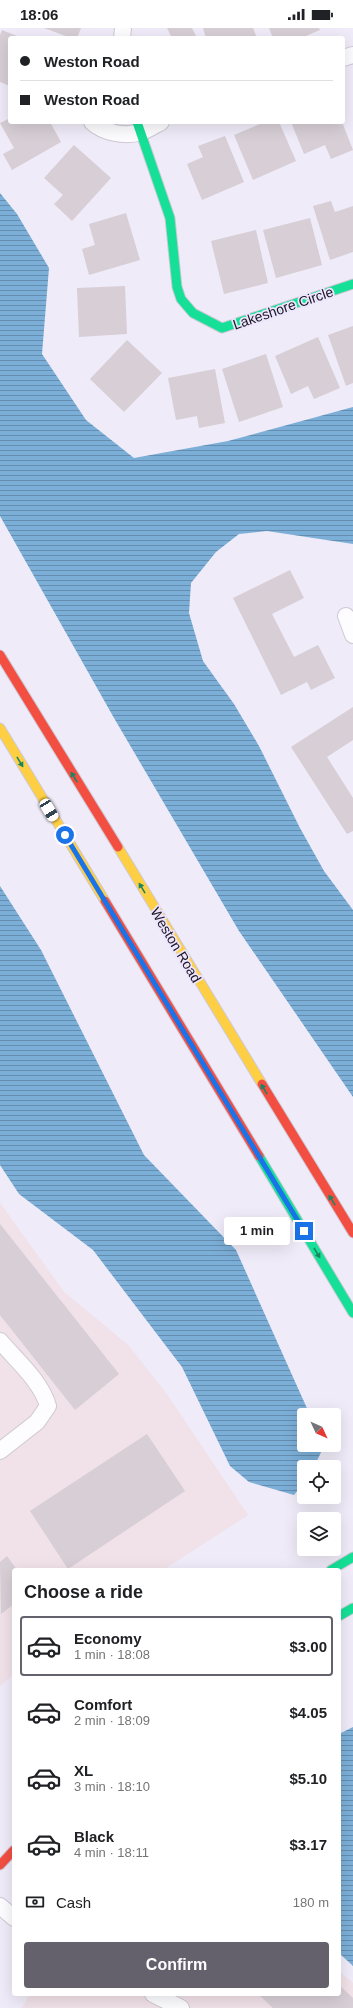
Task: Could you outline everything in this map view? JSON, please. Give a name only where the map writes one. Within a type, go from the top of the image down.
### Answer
[{"type":"main road","name":"Lakeshore Circle","points":[[139,127],[170,218],[177,287],[182,299],[193,313],[222,328],[353,284]]},
{"type":"main road","name":"Weston Road","points":[[0,656],[353,1233]]},
{"type":"main road","points":[[0,728],[353,1313]]},
{"type":"main road","points":[[334,1568],[353,1557]]},
{"type":"main road","points":[[341,1615],[353,1608]]},
{"type":"main road","points":[[0,1865],[12,1852]]},
{"type":"street","points":[[94,124],[98,128],[116,134],[152,124]]},
{"type":"street","points":[[346,616],[353,635]]},
{"type":"street","points":[[0,1340],[38,1386],[45,1396],[48,1406],[36,1422],[0,1451]]},
{"type":"street","points":[[0,1906],[12,1916]]},
{"type":"street","points":[[157,1996],[181,2008]]},
{"type":"shaded area","points":[[0,1203],[64,1292],[128,1345],[166,1393],[248,1515],[166,1568],[12,1568],[12,1676],[0,1686]]},
{"type":"shaded area","points":[[341,1973],[353,1983],[353,2008],[22,2008],[29,1996],[341,1996]]},
{"type":"water","points":[[0,193],[17,214],[49,268],[42,354],[86,420],[134,458],[228,441],[353,407],[353,544],[267,531],[239,534],[216,552],[191,583],[189,613],[203,661],[234,704],[259,746],[300,828],[324,871],[353,910],[353,1097],[239,931],[114,718],[0,516]]},
{"type":"water","points":[[0,886],[41,950],[144,1155],[236,1250],[307,1408],[297,1408],[297,1452],[321,1452],[317,1460],[297,1460],[297,1491],[294,1495],[249,1482],[230,1466],[182,1367],[93,1250],[19,1194],[0,1165]]},
{"type":"water","points":[[353,1727],[353,1966],[341,1955],[341,1733]]},
{"type":"building","points":[[44,28],[81,28],[78,36],[66,36]]},
{"type":"building","points":[[167,28],[192,28],[196,36],[171,36]]},
{"type":"building","points":[[203,28],[253,28],[256,36],[205,36]]},
{"type":"building","points":[[269,28],[319,28],[320,30],[306,36],[272,36]]},
{"type":"building","points":[[2,30],[17,36],[8,36],[8,85],[0,82],[0,35]]},
{"type":"building","points":[[8,119],[8,124],[51,124],[61,142],[12,170],[3,154],[14,148],[0,123]]},
{"type":"building","points":[[260,124],[280,124],[296,161],[253,180],[234,135]]},
{"type":"building","points":[[292,124],[343,124],[353,150],[331,159],[325,145],[304,154]]},
{"type":"building","points":[[225,136],[244,182],[202,200],[187,164],[203,157],[198,146]]},
{"type":"building","points":[[74,145],[111,178],[72,221],[54,204],[63,195],[44,178]]},
{"type":"building","points":[[331,201],[335,212],[353,206],[353,252],[330,260],[313,206]]},
{"type":"building","points":[[126,213],[140,260],[89,275],[82,249],[95,245],[89,224]]},
{"type":"building","points":[[310,218],[322,265],[276,278],[263,230]]},
{"type":"building","points":[[256,230],[268,283],[224,294],[211,241]]},
{"type":"building","points":[[125,286],[127,334],[79,337],[77,288]]},
{"type":"building","points":[[353,326],[353,383],[346,386],[328,335]]},
{"type":"building","points":[[318,337],[340,388],[314,399],[308,386],[291,394],[275,356]]},
{"type":"building","points":[[127,340],[162,373],[124,412],[90,379]]},
{"type":"building","points":[[266,354],[283,407],[239,422],[222,369]]},
{"type":"building","points":[[215,369],[225,423],[199,428],[197,416],[176,420],[168,378]]},
{"type":"building","points":[[290,570],[304,598],[272,614],[294,657],[318,645],[335,678],[311,690],[307,682],[281,695],[233,598]]},
{"type":"building","points":[[353,707],[353,740],[327,757],[353,798],[353,831],[347,834],[291,747]]},
{"type":"building","points":[[0,1224],[119,1374],[75,1410],[0,1315]]},
{"type":"building","points":[[147,1434],[185,1491],[70,1568],[67,1568],[30,1511]]},
{"type":"building","points":[[7,1556],[16,1568],[12,1568],[12,1606],[1,1614],[0,1562]]},
{"type":"building","points":[[341,1987],[353,1998],[353,2008],[273,2008],[260,1996],[341,1996]]},
{"type":"traffic: fast","points":[[138,124],[170,218],[177,287],[181,299],[193,313],[222,328],[353,284]]},
{"type":"traffic: fast","points":[[259,1156],[353,1313]]},
{"type":"traffic: fast","points":[[334,1568],[353,1557]]},
{"type":"traffic: fast","points":[[341,1615],[353,1608]]},
{"type":"traffic: slow","points":[[0,728],[105,901]]},
{"type":"traffic: slow","points":[[118,847],[262,1084]]},
{"type":"traffic: jam","points":[[0,655],[118,847]]},
{"type":"traffic: jam","points":[[105,901],[259,1156]]},
{"type":"traffic: jam","points":[[262,1084],[353,1233]]},
{"type":"traffic: jam","points":[[0,1865],[12,1852]]},
{"type":"route","points":[[65,835],[304,1231]]}]
